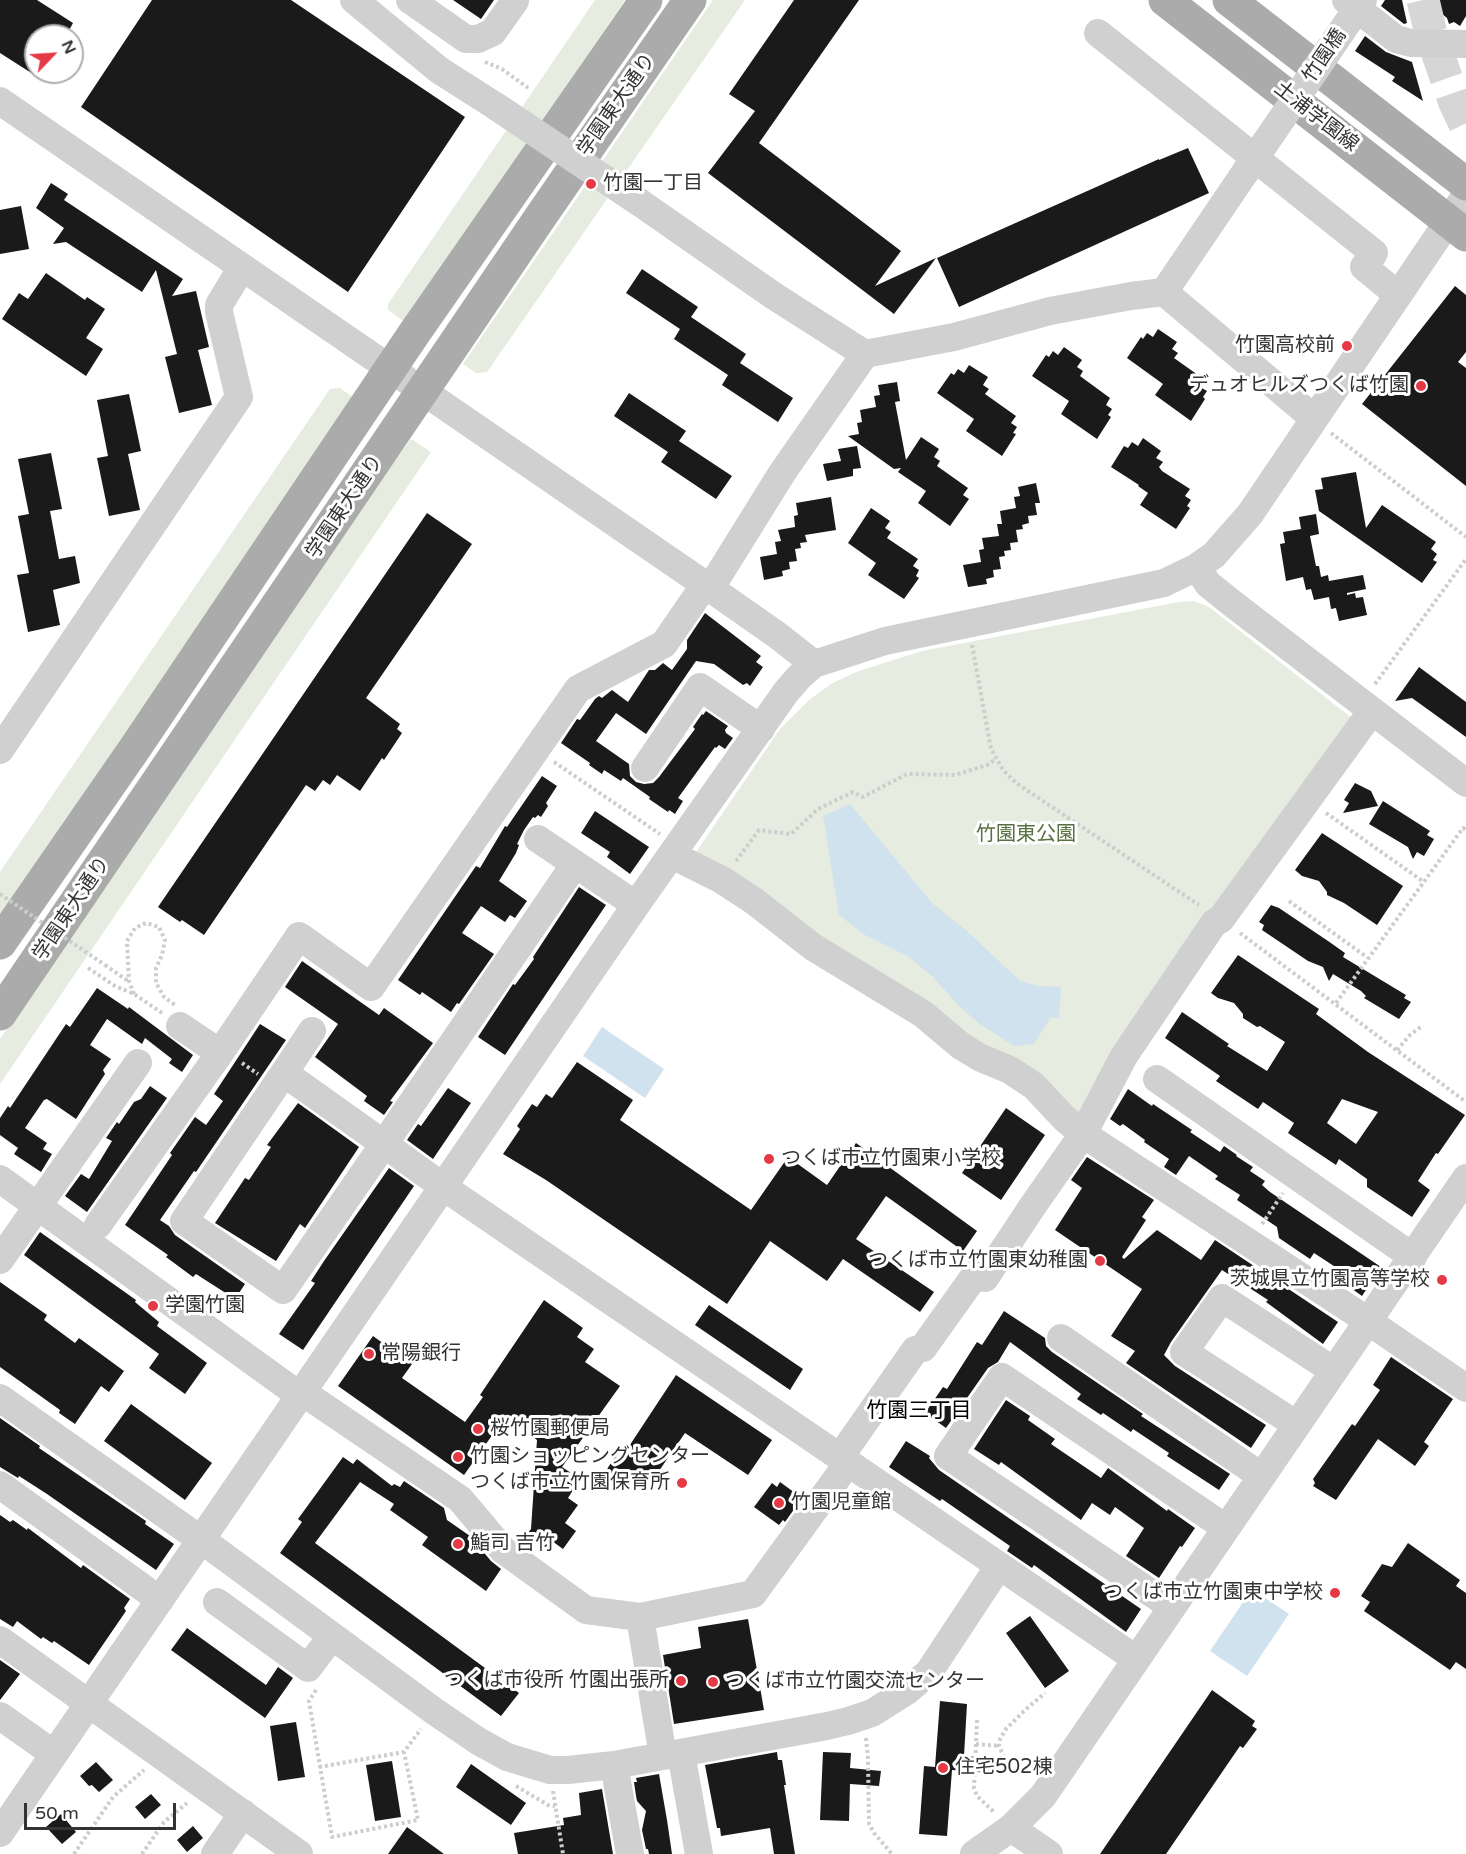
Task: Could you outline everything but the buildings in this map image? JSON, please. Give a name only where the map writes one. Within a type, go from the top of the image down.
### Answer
[{"type":"main road","name":"学園東大通り","points":[[0,943],[135,748],[390,369],[646,0]]},
{"type":"main road","name":"学園東大通り","points":[[0,1014],[690,0]]},
{"type":"main road","name":"土浦学園線","points":[[1165,0],[1460,217]]},
{"type":"main road","name":"土浦学園線","points":[[1229,0],[1466,184]]},
{"type":"street","points":[[354,0],[440,70],[639,202],[774,296],[865,354],[954,337],[1050,311],[1164,292],[1304,410]]},
{"type":"street","points":[[410,0],[466,39],[478,39],[494,32],[514,1]]},
{"type":"street","points":[[1346,0],[1396,39],[1411,43],[1466,44]]},
{"type":"street","name":"竹園橋","points":[[1164,292],[1363,0]]},
{"type":"street","points":[[1098,33],[1374,253],[1364,267],[1398,295]]},
{"type":"street","points":[[0,101],[707,586],[814,664]]},
{"type":"street","points":[[0,1833],[201,1540],[306,1398],[437,1182],[786,692],[814,664],[885,641],[1164,583],[1197,567],[1214,555],[1250,514],[1398,295],[1460,217]]},
{"type":"street","points":[[0,750],[239,397],[219,305],[242,267]]},
{"type":"street","points":[[98,1226],[299,936],[371,987],[578,689],[664,644],[697,596],[718,576],[782,473],[865,354]]},
{"type":"street","points":[[1197,567],[1208,584],[1224,598],[1466,783]]},
{"type":"street","points":[[645,768],[700,687],[761,729]]},
{"type":"street","points":[[0,1179],[306,1398],[460,1499],[503,1550],[586,1610],[640,1617],[753,1594],[850,1464],[915,1350],[923,1348],[978,1271],[986,1278],[1083,1134],[1124,1056],[1214,923],[1221,919],[1364,722]]},
{"type":"street","points":[[538,839],[636,905]]},
{"type":"street","points":[[684,861],[722,880],[754,901],[813,947],[923,1014],[961,1046],[981,1058],[1010,1070],[1034,1086],[1064,1118],[1083,1134],[1367,1320],[1466,1388]]},
{"type":"street","points":[[312,1031],[184,1221],[283,1290],[575,864]]},
{"type":"street","points":[[180,1017],[219,1053]]},
{"type":"street","points":[[0,1260],[138,1063]]},
{"type":"street","points":[[1157,1079],[1413,1257]]},
{"type":"street","points":[[280,1080],[384,1144],[1136,1659]]},
{"type":"street","points":[[974,1854],[1006,1823],[1043,1796],[1413,1257],[1441,1232],[1466,1178]]},
{"type":"street","points":[[1297,1425],[1184,1352],[1222,1298],[1334,1371]]},
{"type":"street","points":[[1061,1338],[1261,1476]]},
{"type":"street","points":[[1172,1607],[948,1456],[1002,1377],[1226,1528]]},
{"type":"street","points":[[0,1398],[201,1540],[478,1741],[507,1757],[550,1770],[579,1770],[614,1765],[827,1726],[872,1713],[900,1696],[929,1672],[999,1566]]},
{"type":"street","points":[[0,1485],[160,1600]]},
{"type":"street","points":[[217,1602],[308,1668],[332,1636]]},
{"type":"street","points":[[640,1617],[672,1754],[699,1854]]},
{"type":"street","points":[[0,1640],[299,1854]]},
{"type":"street","points":[[0,1716],[54,1754]]},
{"type":"street","points":[[614,1765],[630,1854]]},
{"type":"street","points":[[215,1854],[243,1813]]},
{"type":"street","points":[[1006,1823],[1048,1854]]},
{"type":"path","points":[[1326,428],[1466,537]]},
{"type":"path","points":[[1369,692],[1466,559]]},
{"type":"path","points":[[969,624],[991,749],[996,759],[1016,783],[1221,919]]},
{"type":"path","points":[[536,750],[665,837]]},
{"type":"path","points":[[722,880],[759,830],[791,834],[818,809],[853,792],[863,797],[907,774],[955,775],[987,765],[996,759]]},
{"type":"path","points":[[1307,800],[1424,882]]},
{"type":"path","points":[[1336,1004],[1463,828],[1466,830]]},
{"type":"path","points":[[0,894],[129,981]]},
{"type":"path","points":[[1289,901],[1368,958]]},
{"type":"path","points":[[134,994],[129,981],[126,941],[135,928],[146,923],[159,927],[165,940],[156,968],[156,983],[180,1017]]},
{"type":"path","points":[[1263,950],[1466,1102]]},
{"type":"path","points":[[88,968],[115,986],[180,1017]]},
{"type":"path","points":[[1397,1050],[1410,1035],[1423,1025]]},
{"type":"path","points":[[219,1053],[230,1055],[280,1080]]},
{"type":"path","points":[[1250,1244],[1295,1174]]},
{"type":"path","points":[[321,1683],[309,1701],[332,1837],[418,1820],[404,1752]]},
{"type":"path","points":[[1007,1763],[999,1746],[1000,1738],[1005,1730],[1045,1693]]},
{"type":"path","points":[[319,1767],[404,1752],[434,1711]]},
{"type":"path","points":[[859,1718],[867,1742],[869,1824],[892,1854]]},
{"type":"path","points":[[977,1720],[974,1788],[982,1802],[1006,1823]]},
{"type":"path","points":[[976,1744],[999,1746]]},
{"type":"path","points":[[74,1854],[113,1797],[149,1765]]},
{"type":"path","points":[[550,1770],[563,1854]]},
{"type":"path","points":[[142,1854],[164,1822],[194,1797]]},
{"type":"green space","points":[[595,0],[625,0],[405,322],[388,310],[388,304]]},
{"type":"green space","points":[[713,0],[745,0],[487,372],[476,373],[463,364]]},
{"type":"green space","points":[[340,388],[354,398],[0,916],[0,872],[330,389]]},
{"type":"green space","points":[[411,439],[431,452],[0,1084],[0,1039]]},
{"type":"green space","name":"竹園東公園","points":[[1194,601],[1209,607],[1357,722],[1210,919],[1074,1119],[692,858],[780,729],[809,700],[831,684],[856,672],[922,651]]},
{"type":"water","points":[[850,804],[933,904],[968,932],[1020,981],[1038,986],[1061,987],[1059,1019],[1051,1017],[1034,1044],[1014,1046],[980,1024],[959,1006],[932,976],[909,957],[865,935],[839,915],[823,816]]},
{"type":"water","points":[[602,1027],[664,1069],[645,1098],[583,1056]]},
{"type":"water","points":[[1252,1589],[1289,1614],[1247,1676],[1210,1651]]},
{"type":"tunnel","points":[[1423,0],[1431,34],[1455,103],[1466,126]]},
{"type":"place","name":"竹園一丁目","points":[[591,184]]},
{"type":"place","name":"竹園高校前","points":[[1347,346]]},
{"type":"place","name":"デュオヒルズつくば竹園","points":[[1421,386]]},
{"type":"place","name":"つくば市立竹園東小学校","points":[[769,1159]]},
{"type":"place","name":"つくば市立竹園東幼稚園","points":[[1100,1261]]},
{"type":"place","name":"茨城県立竹園高等学校","points":[[1442,1280]]},
{"type":"place","name":"学園竹園","points":[[153,1306]]},
{"type":"place","name":"常陽銀行","points":[[369,1354]]},
{"type":"place","name":"桜竹園郵便局","points":[[478,1429]]},
{"type":"place","name":"竹園ショッピングセンター","points":[[458,1457]]},
{"type":"place","name":"つくば市立竹園保育所","points":[[682,1483]]},
{"type":"place","name":"竹園児童館","points":[[779,1503]]},
{"type":"place","name":"鮨司 吉竹","points":[[458,1544]]},
{"type":"place","name":"つくば市立竹園東中学校","points":[[1335,1593]]},
{"type":"place","name":"つくば市役所 竹園出張所","points":[[681,1681]]},
{"type":"place","name":"つくば市立竹園交流センター","points":[[713,1682]]},
{"type":"place","name":"住宅502棟","points":[[943,1768]]},
{"type":"district","name":"竹園三丁目","points":[[919,1411]]}]
